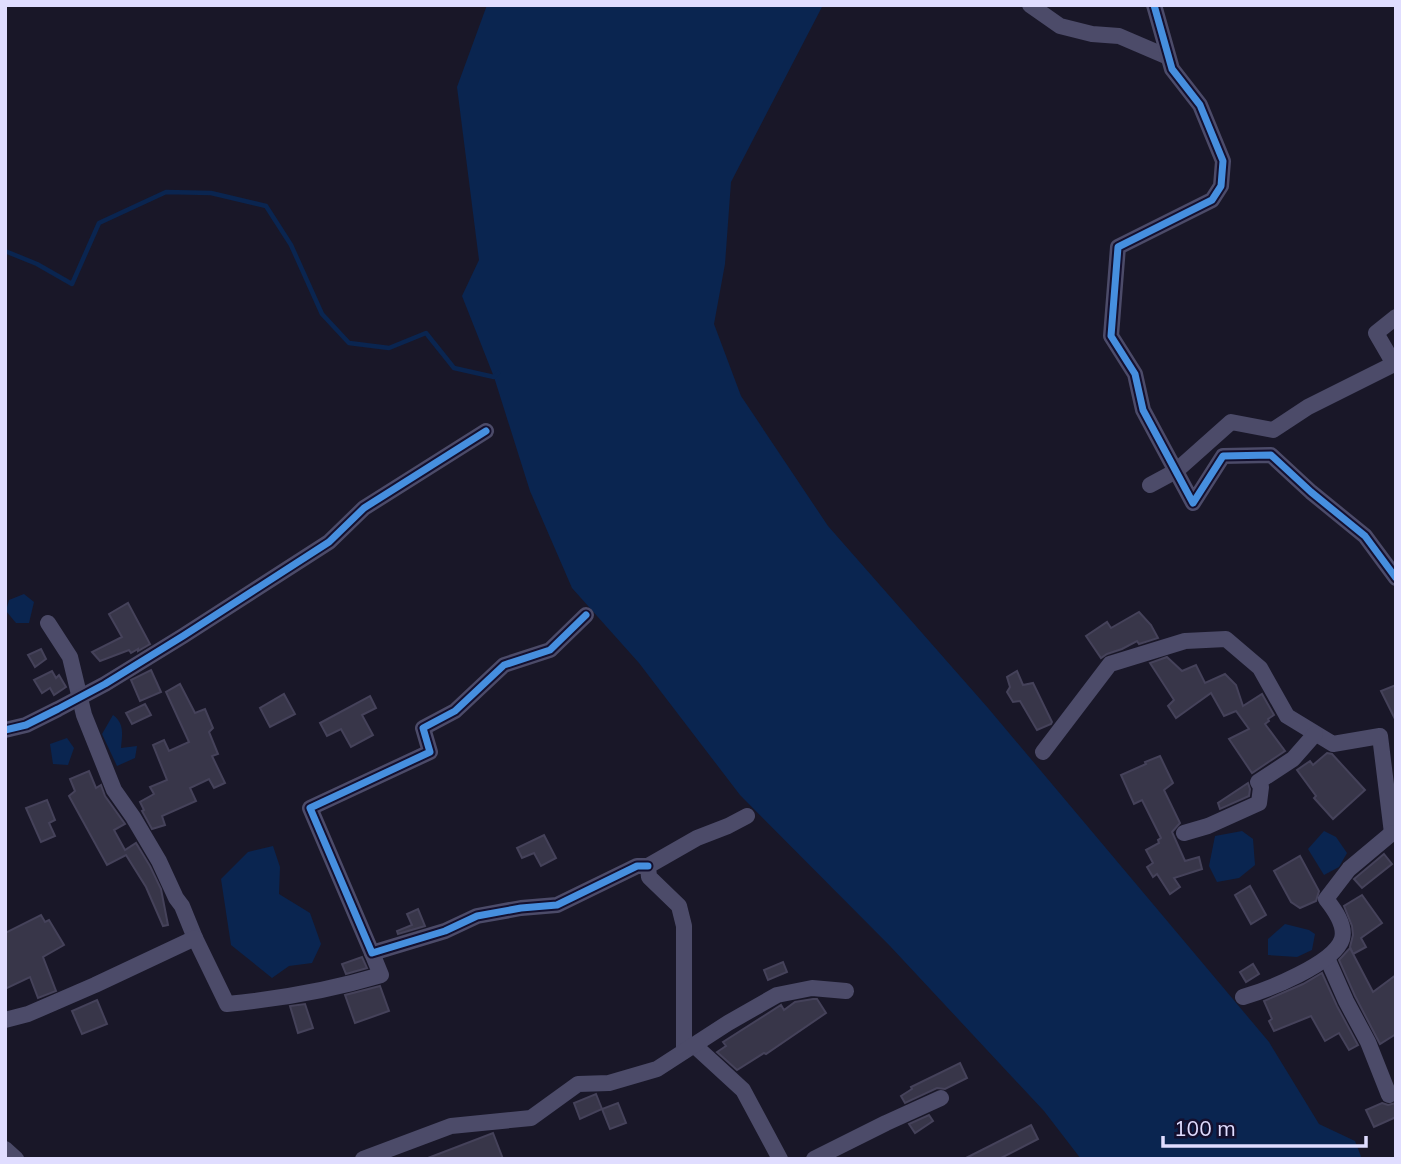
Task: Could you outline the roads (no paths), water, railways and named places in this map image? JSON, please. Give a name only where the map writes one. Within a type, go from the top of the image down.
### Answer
[{"type":"street","points":[[1030,5],[1060,26],[1093,34],[1119,36],[1168,57]]},
{"type":"street","points":[[1154,5],[1172,69],[1200,105],[1223,161],[1221,186],[1212,200],[1118,247],[1111,336],[1135,374],[1143,410],[1193,502],[1223,456],[1271,455],[1365,536],[1396,578]]},
{"type":"street","points":[[1150,485],[1176,471],[1231,422],[1273,430],[1308,407],[1394,364],[1376,333],[1396,317]]},
{"type":"street","points":[[5,730],[26,725],[80,698],[183,636],[329,542],[364,508],[486,431]]},
{"type":"street","points":[[48,623],[70,657],[84,715],[114,790],[159,860],[227,1003],[309,993],[381,975],[310,808],[430,752],[423,728],[455,711],[504,665],[550,650],[586,615]]},
{"type":"street","points":[[1043,752],[1110,664],[1185,641],[1226,639],[1260,668],[1287,716],[1315,734],[1333,744],[1380,736],[1394,834],[1349,869],[1326,899],[1338,915],[1342,939],[1327,958],[1285,981],[1243,997]]},
{"type":"street","points":[[1184,833],[1208,826],[1259,803],[1261,787],[1258,782],[1293,759],[1315,734]]},
{"type":"street","points":[[372,953],[445,931],[477,916],[556,905],[637,866],[648,866],[697,838],[747,816]]},
{"type":"street","points":[[648,866],[649,877],[679,906],[684,926],[689,1048],[743,1090],[780,1159]]},
{"type":"street","points":[[5,1020],[28,1014],[195,938]]},
{"type":"street","points":[[1327,958],[1368,1042],[1389,1095]]},
{"type":"street","points":[[363,1159],[387,1155],[452,1126],[531,1118],[578,1084],[609,1083],[657,1069],[777,995],[812,988],[846,991]]},
{"type":"street","points":[[814,1159],[941,1098]]},
{"type":"street","points":[[5,1149],[16,1159]]},
{"type":"water","points":[[487,5],[823,5],[731,182],[725,264],[714,324],[741,396],[828,526],[988,708],[1269,1042],[1319,1124],[1355,1141],[1362,1159],[1081,1159],[1044,1111],[890,946],[740,795],[639,663],[572,588],[530,491],[494,377],[462,296],[479,260],[457,87]]},
{"type":"water","points":[[24,594],[34,602],[29,623],[16,623],[6,611],[9,600]]},
{"type":"water","points":[[113,715],[121,726],[121,748],[137,746],[135,758],[117,766],[102,734]]},
{"type":"water","points":[[67,738],[74,748],[68,765],[53,764],[50,744]]},
{"type":"water","points":[[1242,831],[1253,839],[1255,865],[1239,878],[1217,882],[1209,866],[1215,836]]},
{"type":"water","points":[[1324,831],[1336,837],[1347,853],[1339,867],[1324,875],[1308,849]]},
{"type":"water","points":[[273,846],[280,867],[279,894],[310,913],[321,944],[312,963],[289,966],[272,978],[231,945],[221,879],[248,852]]},
{"type":"water","points":[[1285,924],[1315,934],[1312,950],[1297,957],[1268,955],[1268,939]]},
{"type":"waterway","points":[[5,251],[37,264],[72,284],[99,223],[166,192],[211,193],[266,206],[291,245],[322,314],[349,343],[389,348],[426,333],[454,368],[494,377],[498,373]]}]
